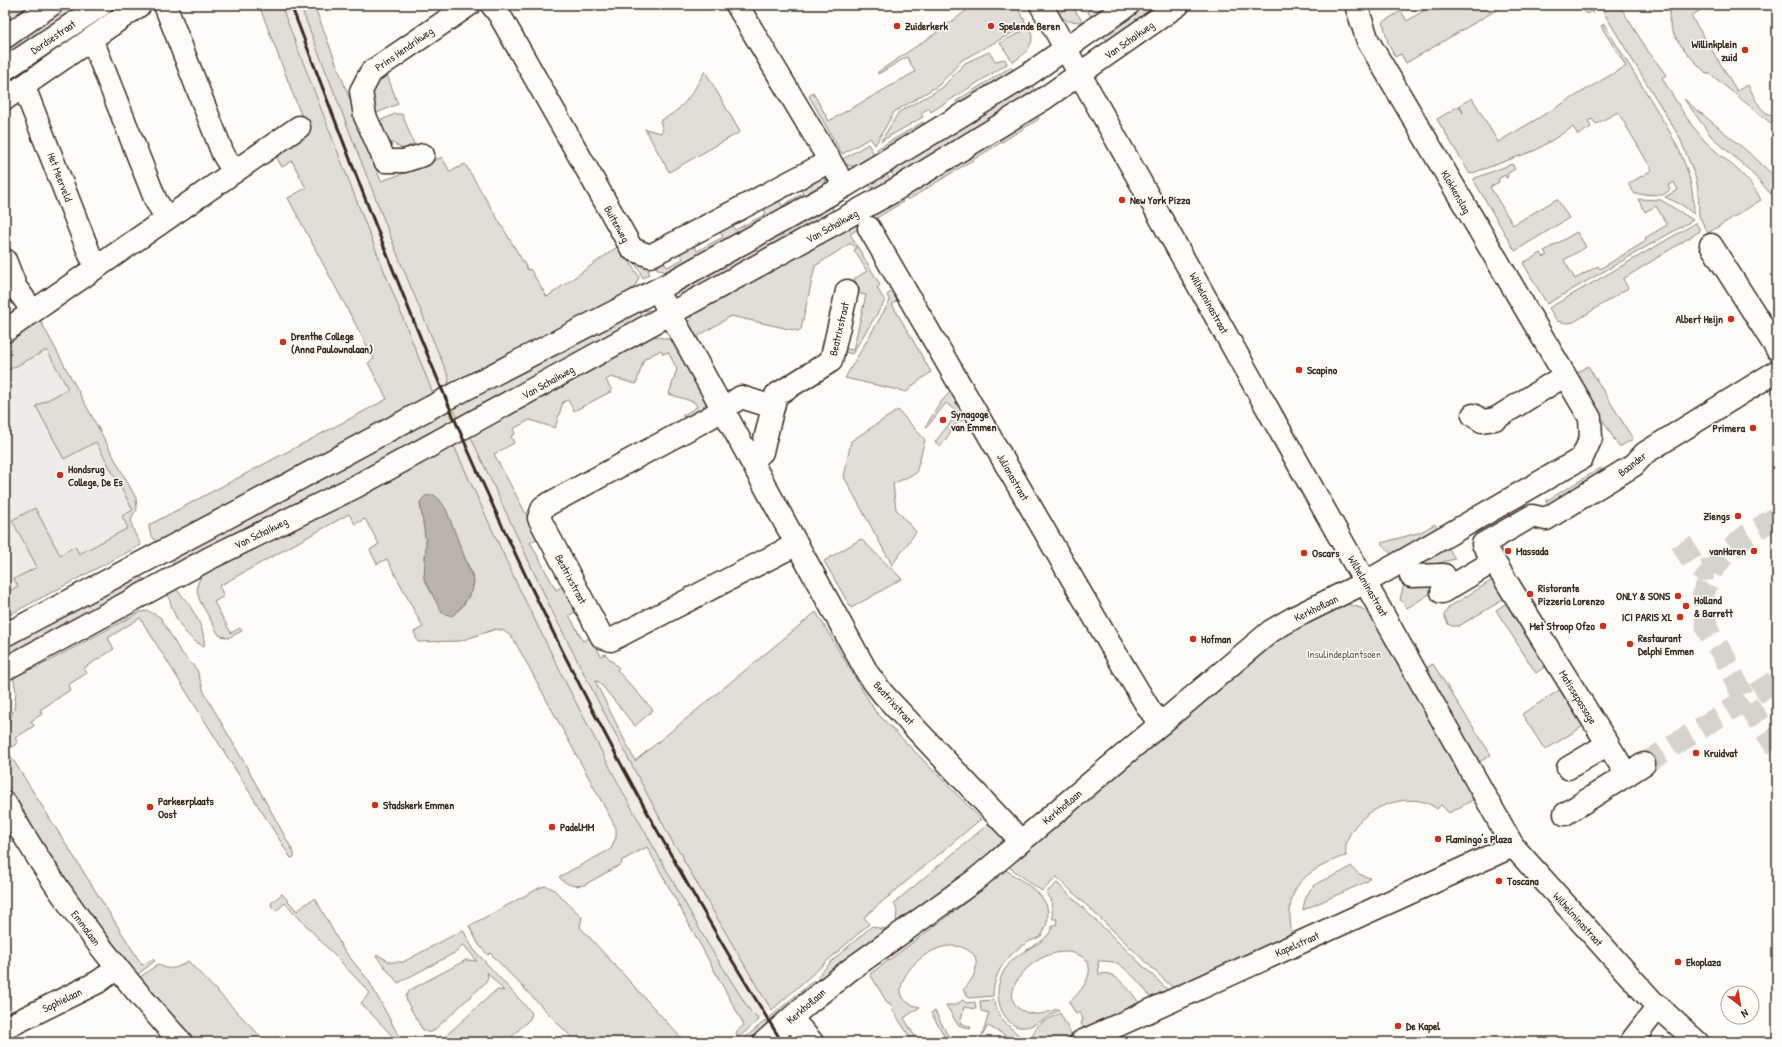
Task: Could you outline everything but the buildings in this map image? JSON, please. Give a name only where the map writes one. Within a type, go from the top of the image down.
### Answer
[{"type":"street","points":[[5,37],[51,5]]},
{"type":"street","name":"Dordsestraat","points":[[5,69],[101,5]]},
{"type":"street","name":"Het Meerveld","points":[[14,93],[140,5]]},
{"type":"street","points":[[165,5],[223,154],[234,172]]},
{"type":"street","name":"Prins Hendrikweg","points":[[423,155],[404,161],[386,161],[365,116],[361,91],[371,72],[469,5]]},
{"type":"street","name":"Buitenweg","points":[[492,5],[500,14],[632,249],[650,256],[830,161]]},
{"type":"street","points":[[738,5],[864,219]]},
{"type":"street","points":[[1041,5],[1080,74]]},
{"type":"street","points":[[5,635],[237,513],[446,399],[657,290],[845,186],[952,122],[1066,50],[1128,5]]},
{"type":"street","name":"Van Schaikweg","points":[[5,669],[210,558],[355,487],[670,315],[864,219],[890,193],[1080,74],[1178,5]]},
{"type":"street","name":"Klokkenslag","points":[[1356,5],[1368,40],[1590,418],[1591,438],[1582,458],[1366,582]]},
{"type":"street","points":[[90,40],[97,52],[156,201],[167,218]]},
{"type":"street","name":"Wilhelminastraat","points":[[1080,74],[1513,846],[1658,1007],[1697,1042]]},
{"type":"street","name":"Het Meerveld","points":[[14,93],[28,97],[90,255],[97,267]]},
{"type":"street","points":[[5,331],[299,127]]},
{"type":"street","name":"Julianastraat","points":[[864,219],[1110,644],[1150,709],[1161,724]]},
{"type":"street","points":[[1711,245],[1777,349]]},
{"type":"street","points":[[5,260],[16,288],[33,311]]},
{"type":"street","name":"Beatrixstraat","points":[[657,290],[868,674],[880,689],[1021,841]]},
{"type":"street","name":"Beatrixstraat","points":[[750,459],[762,452],[776,395],[831,361],[847,291]]},
{"type":"street","name":"Baander","points":[[1411,576],[1446,585],[1532,516],[1546,518],[1634,465],[1645,453],[1777,371]]},
{"type":"street","points":[[1473,416],[1482,421],[1494,419],[1564,376]]},
{"type":"street","name":"Beatrixstraat","points":[[773,407],[741,397],[708,418],[543,507],[539,518],[602,637],[611,640],[797,544]]},
{"type":"street","name":"Matissepassage","points":[[1486,552],[1548,654],[1608,744],[1630,768],[1596,787],[1587,789],[1559,811]]},
{"type":"street","name":"Kerkhoflaan","points":[[764,1042],[792,1019],[806,1004],[851,969],[974,881],[1271,631],[1295,617],[1366,582]]},
{"type":"street","points":[[1568,768],[1608,744]]},
{"type":"street","name":"Emmalaan","points":[[5,803],[36,857],[76,916],[117,968],[182,1042]]},
{"type":"street","name":"Kapelstraat","points":[[1081,1042],[1513,846]]},
{"type":"street","name":"Sophielaan","points":[[5,1028],[98,982],[117,968]]},
{"type":"street","points":[[1631,1042],[1658,1007]]},
{"type":"street","points":[[792,1019],[812,1042]]},
{"type":"shaded area","points":[[282,5],[300,5],[402,266],[449,379],[448,385],[451,392],[434,396],[364,220]]},
{"type":"shaded area","name":"Hondsrug College, De Es","points":[[47,349],[133,510],[128,528],[79,554],[60,555],[35,508],[12,521],[37,567],[15,579],[18,586],[5,594],[5,372]]},
{"type":"shaded area","points":[[468,431],[551,609],[598,701],[674,845],[682,854],[771,1010],[767,1013],[765,1011],[761,1013],[763,1017],[759,1020],[750,1011],[737,992],[667,872],[571,693],[518,586],[453,444]]},
{"type":"shaded area","points":[[434,495],[446,509],[474,582],[466,601],[452,616],[442,613],[424,579],[426,542],[420,502],[425,496]]},
{"type":"green space","points":[[5,5],[36,5],[5,26]]},
{"type":"green space","points":[[65,5],[85,5],[5,59],[5,46]]},
{"type":"green space","points":[[115,5],[127,5],[5,91],[5,80]]},
{"type":"green space","points":[[259,5],[281,5],[434,396],[161,544],[152,536],[149,525],[387,399],[368,363],[374,359],[288,198],[306,188],[292,161],[282,167],[273,151],[306,128]]},
{"type":"green space","points":[[300,5],[314,5],[381,181],[414,170],[442,157],[450,172],[465,164],[528,270],[530,269],[547,297],[620,245],[639,277],[635,287],[629,291],[631,295],[451,392],[448,385],[449,378],[402,266]]},
{"type":"green space","points":[[974,5],[1016,5],[1027,25],[962,60],[939,85],[894,112],[875,145],[870,138],[842,154],[809,96],[813,93],[829,121],[915,72],[907,57],[878,74],[878,72],[939,31]]},
{"type":"green space","points":[[1097,5],[1115,5],[1093,19],[1087,11]]},
{"type":"green space","points":[[1142,5],[1166,5],[1110,45],[1102,34]]},
{"type":"green space","points":[[1433,5],[1505,5],[1406,63],[1401,54],[1395,57],[1388,43],[1383,22],[1401,11],[1407,21]]},
{"type":"green space","points":[[1580,5],[1588,5],[1594,13],[1593,14],[1591,11],[1586,14]]},
{"type":"green space","points":[[1599,5],[1619,5],[1648,51],[1666,75],[1662,78],[1692,125],[1711,147],[1750,182],[1761,200],[1708,233],[1699,216],[1698,189],[1695,176],[1680,138]]},
{"type":"green space","points":[[1672,5],[1698,5],[1701,10],[1691,16],[1737,91],[1748,85],[1763,110],[1772,115],[1777,115],[1777,128],[1709,73],[1708,75],[1686,52],[1673,33],[1670,23],[1669,14]]},
{"type":"green space","points":[[1072,6],[1083,22],[1068,21],[1056,14]]},
{"type":"green space","points":[[1604,24],[1666,125],[1680,152],[1690,181],[1694,214],[1682,205],[1665,197],[1678,190],[1674,182],[1668,186],[1670,190],[1663,195],[1635,194],[1628,184],[1652,170],[1618,112],[1596,124],[1592,119],[1588,121],[1591,127],[1578,135],[1573,127],[1536,150],[1470,174],[1437,119],[1459,106],[1463,113],[1460,105],[1472,98],[1498,142],[1626,66],[1601,26]]},
{"type":"green space","points":[[1029,28],[1032,39],[1029,48],[1013,62],[1000,43]]},
{"type":"green space","points":[[989,52],[995,61],[1005,59],[1007,64],[931,112],[929,108],[921,113],[923,117],[881,141],[899,112],[942,88],[965,63]]},
{"type":"green space","points":[[403,57],[406,62],[387,75],[398,104],[372,115],[375,87],[382,76]]},
{"type":"green space","points":[[1011,67],[1016,74],[957,103],[956,101]]},
{"type":"green space","points":[[705,71],[740,132],[669,172],[645,129],[661,133],[663,130],[660,121],[675,111],[687,100]]},
{"type":"green space","points":[[1030,82],[1037,94],[896,180],[889,169]]},
{"type":"green space","points":[[1684,99],[1754,157],[1775,177],[1777,175],[1777,190],[1771,194],[1750,171],[1711,136]]},
{"type":"green space","points":[[1035,112],[1039,119],[908,200],[904,193]]},
{"type":"green space","points":[[395,114],[402,114],[414,144],[403,149],[387,140],[375,123]]},
{"type":"green space","points":[[923,122],[924,123],[882,157],[877,149]]},
{"type":"green space","points":[[868,144],[877,159],[858,166],[850,166],[840,161]]},
{"type":"green space","points":[[1512,164],[1515,169],[1507,174],[1508,177],[1506,178],[1505,175],[1498,179],[1499,182],[1490,187],[1513,225],[1557,199],[1569,218],[1515,251],[1473,179]]},
{"type":"green space","points":[[885,171],[892,183],[871,188],[869,184]]},
{"type":"green space","points":[[826,173],[825,185],[667,273],[656,268],[656,265],[661,258],[667,267],[683,259],[678,249],[692,242],[697,251],[723,237],[718,228],[730,221],[735,230],[766,214],[761,203],[776,195],[782,206],[803,193],[797,184]]},
{"type":"green space","points":[[899,195],[903,202],[850,234],[880,285],[877,288],[885,301],[852,354],[845,352],[842,348],[853,350],[866,295],[857,293],[860,290],[854,279],[867,271],[854,250],[856,248],[852,244],[849,244],[815,266],[801,329],[798,331],[731,316],[697,337],[700,343],[697,345],[685,331],[693,313]]},
{"type":"green space","points":[[1638,199],[1661,200],[1693,220],[1547,304],[1523,263],[1541,253],[1544,257],[1547,255],[1544,251],[1577,232],[1586,247],[1564,260],[1575,279],[1598,266],[1600,269],[1646,241],[1645,238],[1667,225],[1656,206],[1645,212]]},
{"type":"green space","points":[[832,206],[833,211],[824,221],[680,298],[680,293],[683,288]]},
{"type":"green space","points":[[1696,223],[1700,231],[1623,279],[1628,288],[1574,322],[1567,323],[1557,321],[1549,308]]},
{"type":"green space","points":[[631,255],[648,266],[649,274],[643,278]]},
{"type":"green space","points":[[895,289],[901,298],[892,304],[931,372],[912,386],[907,392],[845,378],[890,301],[887,295]]},
{"type":"green space","points":[[651,310],[653,312],[458,419],[453,408],[637,311]]},
{"type":"green space","points":[[40,320],[136,498],[137,510],[133,514],[131,522],[141,545],[5,617],[5,594],[18,586],[14,579],[37,567],[12,520],[35,508],[60,555],[75,546],[79,554],[128,528],[122,516],[133,510],[96,442],[64,459],[36,406],[68,389],[47,350],[5,372],[5,344]]},
{"type":"green space","points":[[651,333],[654,336],[672,340],[707,403],[703,406],[706,411],[689,418],[682,416],[697,407],[694,402],[669,394],[677,369],[668,352],[663,354],[661,350],[644,359],[636,384],[611,377],[606,380],[612,391],[574,411],[568,400],[563,402],[555,428],[530,420],[513,429],[515,434],[511,436],[514,443],[494,454],[533,527],[543,536],[530,542],[556,590],[568,583],[582,609],[569,615],[583,641],[591,637],[601,656],[605,654],[619,668],[617,670],[653,710],[635,726],[599,682],[595,681],[635,761],[816,612],[875,711],[981,819],[864,917],[869,924],[772,1010],[684,861],[682,854],[674,845],[598,701],[551,609],[468,431]]},
{"type":"green space","points":[[1588,366],[1633,439],[1619,447],[1575,374]]},
{"type":"green space","points":[[954,388],[970,415],[956,424],[941,446],[935,442],[958,413],[946,403],[927,427],[926,426],[940,403]]},
{"type":"green space","points":[[448,410],[454,423],[180,569],[172,564],[178,555]]},
{"type":"green space","points":[[898,410],[925,440],[916,473],[893,484],[896,509],[916,532],[892,565],[844,477],[851,441]]},
{"type":"green space","points":[[453,444],[518,586],[571,693],[625,796],[708,944],[750,1011],[759,1020],[738,1038],[736,1032],[744,1025],[647,847],[621,861],[622,864],[584,885],[570,885],[559,877],[611,849],[616,837],[616,828],[513,638],[504,631],[496,629],[460,641],[418,642],[414,632],[423,627],[387,559],[377,564],[370,550],[379,544],[365,519],[355,524],[349,514],[219,586],[224,596],[214,602],[231,633],[240,628],[242,631],[228,638],[219,635],[200,601],[197,587],[203,574]],"holes":[[[420,503],[458,542],[474,582],[472,592],[462,607],[452,616],[424,579],[426,542]]]},
{"type":"green space","points":[[1601,468],[1607,478],[1548,505],[1546,501]]},
{"type":"green space","points":[[1435,524],[1440,533],[1395,558],[1381,543],[1421,532]]},
{"type":"green space","points":[[861,539],[902,579],[851,608],[824,561]]},
{"type":"green space","points":[[1447,545],[1455,559],[1415,569],[1412,564]]},
{"type":"green space","points":[[138,577],[147,580],[5,661],[5,640]]},
{"type":"green space","points":[[1494,579],[1506,598],[1459,626],[1452,626],[1448,624],[1444,615],[1449,607]]},
{"type":"green space","points":[[1404,584],[1444,585],[1407,608],[1400,599]]},
{"type":"green space","points":[[175,588],[185,599],[199,623],[204,639],[204,646],[190,637],[175,616],[168,592]]},
{"type":"green space","points":[[1508,602],[1547,665],[1536,673],[1496,610]]},
{"type":"green space","name":"Insulindeplantsoen","points":[[1343,603],[1361,608],[1373,616],[1478,797],[1449,813],[1441,805],[1437,809],[1424,802],[1409,800],[1393,802],[1378,808],[1364,817],[1353,828],[1347,841],[1346,856],[1340,857],[1312,872],[1303,879],[1297,887],[1293,895],[1290,915],[1293,940],[1175,990],[1057,877],[1042,891],[1005,864],[1267,644]]},
{"type":"green space","points":[[148,611],[160,617],[180,651],[197,670],[204,692],[294,853],[294,857],[291,858],[140,618],[108,638],[114,649],[84,668],[87,673],[68,685],[70,690],[40,710],[42,714],[31,721],[34,726],[15,738],[18,743],[7,750],[8,752],[5,754],[5,731],[14,709],[16,692],[13,676],[40,666],[140,612]]},
{"type":"green space","points":[[1433,664],[1491,755],[1476,764],[1423,670]]},
{"type":"green space","points":[[1561,689],[1585,725],[1545,750],[1522,714]]},
{"type":"green space","points":[[10,755],[142,965],[153,959],[155,961],[134,977],[17,812],[5,791],[5,758]]},
{"type":"green space","points":[[992,821],[1003,833],[1002,842],[991,851],[994,855],[900,927],[896,920],[897,911],[894,903]]},
{"type":"green space","points":[[1351,866],[1359,874],[1370,878],[1368,881],[1303,910],[1305,899],[1309,891],[1315,885]]},
{"type":"green space","points":[[1006,870],[1033,889],[1046,903],[1048,912],[1047,923],[1042,935],[1019,948],[1002,965],[995,980],[993,996],[969,998],[963,990],[974,975],[976,961],[975,956],[961,947],[944,947],[928,953],[914,964],[905,977],[901,990],[905,1001],[920,1007],[904,1018],[918,1042],[913,1042],[892,1009],[893,1008],[890,1003],[888,1004],[870,974],[947,917]]},
{"type":"green space","points":[[1057,883],[1172,994],[1153,1002],[1142,986],[1122,966],[1117,963],[1098,961],[1099,974],[1109,974],[1118,979],[1132,993],[1141,1007],[1087,1031],[1081,1024],[1083,1019],[1080,1012],[1076,1014],[1069,1002],[1084,986],[1089,972],[1089,966],[1086,960],[1079,955],[1070,952],[1060,952],[1050,954],[1040,959],[1024,971],[1018,979],[1012,994],[1018,1008],[1028,1013],[1040,1014],[1057,1009],[1059,1010],[1040,1022],[1030,1026],[1017,1027],[1009,1021],[1003,1013],[1000,1004],[998,994],[999,984],[1010,962],[1018,955],[1043,940],[1053,925],[1056,925],[1057,919],[1053,919],[1051,899],[1046,893]]},
{"type":"green space","points":[[546,886],[553,889],[582,917],[580,927],[685,1042],[576,1042],[490,953],[488,955],[479,945],[469,926],[541,887]]},
{"type":"green space","points":[[282,894],[297,911],[315,898],[343,949],[369,981],[402,1042],[398,1042],[361,1003],[370,993],[285,903],[276,911],[272,907],[271,903]]},
{"type":"green space","points":[[872,926],[881,929],[887,928],[891,933],[822,982],[817,977],[834,959]]},
{"type":"green space","points":[[463,930],[474,950],[532,1013],[530,1019],[506,1042],[439,1042],[494,992],[498,990],[504,991],[487,972],[488,977],[485,983],[432,1032],[427,1032],[422,1029],[407,1002],[406,996],[410,990],[466,960],[477,961],[463,944],[458,951],[398,983],[376,956],[378,955],[390,962],[403,962]]},
{"type":"green space","points":[[188,961],[266,1042],[190,1042],[136,980],[158,964],[166,968],[173,968],[181,966]]},
{"type":"green space","points":[[814,980],[819,985],[773,1023],[769,1018]]},
{"type":"green space","points":[[963,1000],[966,1003],[975,1002],[976,1009],[964,1007],[960,1023],[971,1027],[970,1029],[958,1025],[946,1005],[956,1005]]},
{"type":"green space","points":[[994,1000],[1000,1018],[1024,1040],[1022,1042],[1018,1042],[988,1026],[982,1036],[989,1013],[981,1011],[980,1001]]},
{"type":"green space","points":[[935,1011],[948,1036],[967,1042],[945,1037],[931,1013]]},
{"type":"green space","points":[[1060,1013],[1073,1038],[1064,1042],[1033,1042],[1034,1031],[1037,1027]]},
{"type":"green space","points":[[765,1021],[768,1026],[750,1042],[741,1041]]},
{"type":"tunnel","points":[[1777,517],[1746,536],[1725,554],[1713,569],[1703,595],[1707,629],[1726,660],[1745,701],[1777,748]]},
{"type":"tunnel","points":[[1681,542],[1693,563],[1702,570],[1713,569]]},
{"type":"tunnel","points":[[1644,764],[1777,680]]},
{"type":"railway","points":[[291,5],[421,340],[502,527],[614,752],[696,899],[782,1042]]},
{"type":"place","name":"Zuiderkerk","points":[[897,26]]},
{"type":"place","name":"Spelende Beren","points":[[991,26]]},
{"type":"place","name":"Willinkplein zuid","points":[[1745,50]]},
{"type":"place","name":"New York Pizza","points":[[1122,200]]},
{"type":"place","name":"Albert Heijn","points":[[1731,319]]},
{"type":"place","name":"Drenthe College (Anna Paulownalaan)","points":[[283,342]]},
{"type":"place","name":"Scapino","points":[[1299,370]]},
{"type":"place","name":"Synagoge van Emmen","points":[[943,420]]},
{"type":"place","name":"Primera","points":[[1753,428]]},
{"type":"place","name":"Hondsrug College, De Es","points":[[60,475]]},
{"type":"place","name":"Ziengs","points":[[1738,516]]},
{"type":"place","name":"Massada","points":[[1508,551]]},
{"type":"place","name":"vanHaren","points":[[1754,551]]},
{"type":"place","name":"Oscars","points":[[1304,553]]},
{"type":"place","name":"Ristorante Pizzeria Lorenzo","points":[[1530,594]]},
{"type":"place","name":"ONLY & SONS","points":[[1678,596]]},
{"type":"place","name":"Holland & Barrett","points":[[1686,606]]},
{"type":"place","name":"ICI PARIS XL","points":[[1680,617]]},
{"type":"place","name":"Met Stroop Ofzo","points":[[1603,626]]},
{"type":"place","name":"Hofman","points":[[1193,639]]},
{"type":"place","name":"Restaurant Delphi Emmen","points":[[1630,644]]},
{"type":"place","name":"Kruidvat","points":[[1696,753]]},
{"type":"place","name":"Stadskerk Emmen","points":[[375,805]]},
{"type":"place","name":"Parkeerplaats Oost","points":[[150,807]]},
{"type":"place","name":"PadelMM","points":[[552,827]]},
{"type":"place","name":"Flamingo's Plaza","points":[[1438,839]]},
{"type":"place","name":"Toscana","points":[[1499,881]]},
{"type":"place","name":"Ekoplaza","points":[[1678,962]]},
{"type":"place","name":"De Kapel","points":[[1398,1026]]}]
